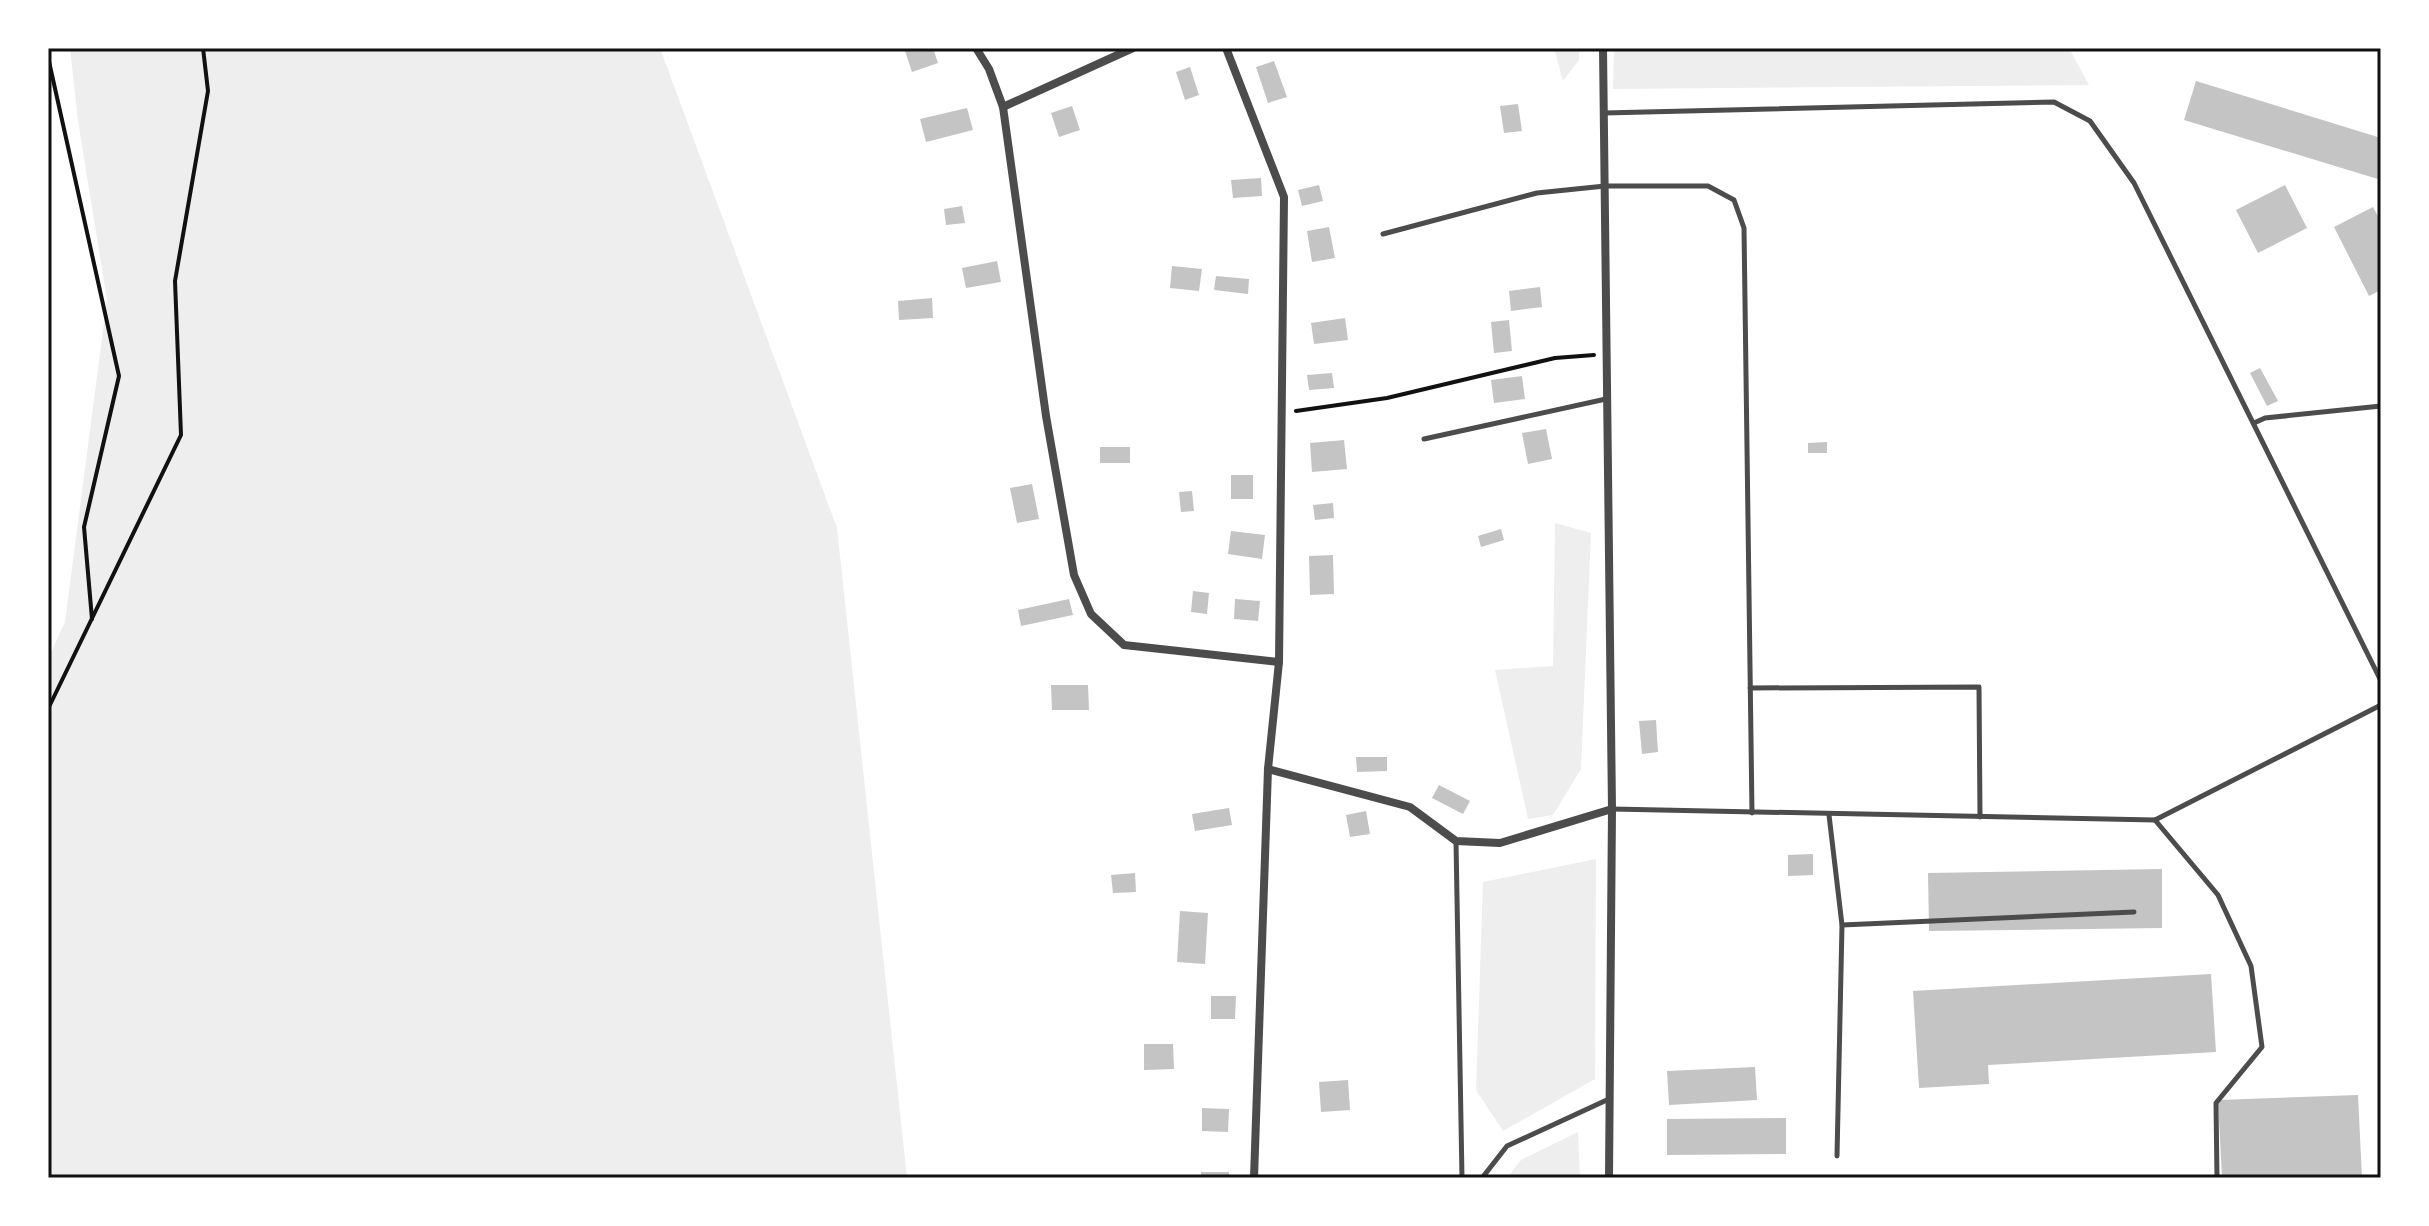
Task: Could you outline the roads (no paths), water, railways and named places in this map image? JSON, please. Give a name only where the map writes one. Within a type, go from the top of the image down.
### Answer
[{"type":"street","points":[[976,48],[989,69],[1003,107],[1046,416],[1074,575],[1091,614],[1124,645],[1279,662]]},
{"type":"street","points":[[1003,107],[1133,48]]},
{"type":"street","points":[[1226,48],[1284,197],[1279,662],[1268,769],[1254,1178]]},
{"type":"street","points":[[1603,48],[1612,809],[1609,1178]]},
{"type":"street","points":[[1268,769],[1410,807],[1456,841],[1500,843],[1612,809]]},
{"type":"lane","points":[[1604,113],[2054,102],[2090,121],[2134,183],[2381,681]]},
{"type":"lane","points":[[1383,234],[1537,193],[1605,186],[1708,186],[1734,200],[1744,228],[1752,813]]},
{"type":"lane","points":[[1424,439],[1607,399]]},
{"type":"lane","points":[[2254,423],[2265,418],[2381,406]]},
{"type":"lane","points":[[1750,688],[1979,687],[1980,817]]},
{"type":"lane","points":[[1612,809],[2155,820],[2381,705]]},
{"type":"lane","points":[[1829,815],[1842,925],[1837,1156]]},
{"type":"lane","points":[[2155,820],[2218,895],[2251,966],[2262,1047],[2216,1103],[2217,1178]]},
{"type":"lane","points":[[1456,841],[1462,1178]]},
{"type":"lane","points":[[1842,925],[2134,912]]},
{"type":"lane","points":[[1482,1178],[1507,1146],[1610,1099]]}]
